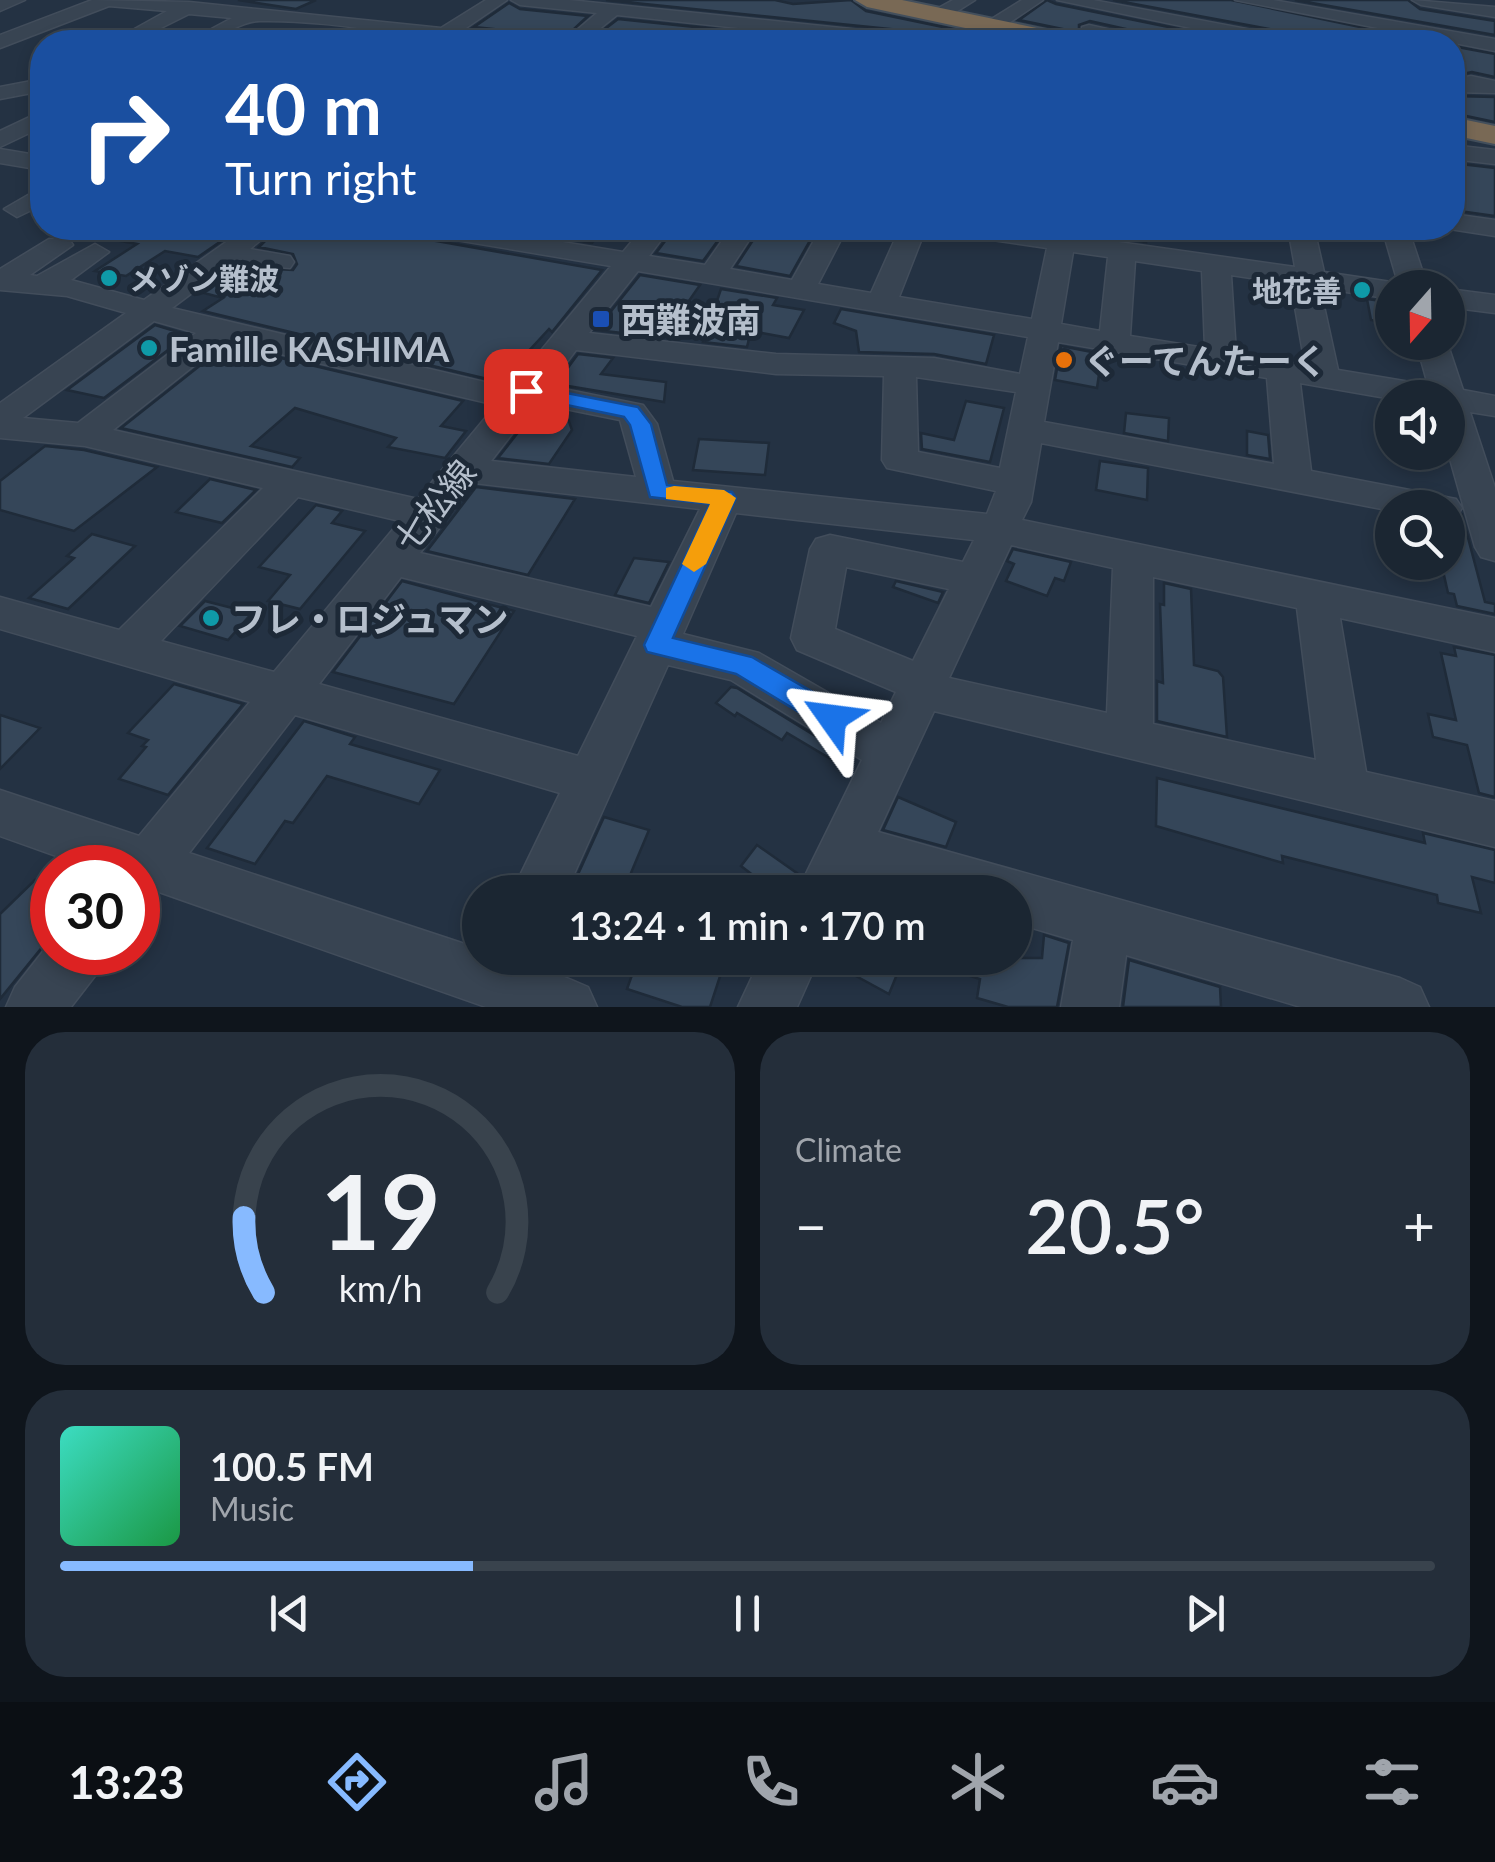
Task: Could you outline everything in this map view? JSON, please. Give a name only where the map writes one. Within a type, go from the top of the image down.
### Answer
[{"type":"highway","points":[[860,5],[1023,30]]},
{"type":"highway","points":[[860,5],[975,30]]},
{"type":"highway","points":[[1465,129],[1495,135]]},
{"type":"highway","points":[[1465,138],[1495,144]]},
{"type":"street","points":[[0,6],[61,0]]},
{"type":"street","points":[[36,30],[45,20],[60,21],[106,0],[259,12],[289,8],[346,22],[412,30]]},
{"type":"street","points":[[451,30],[498,0]]},
{"type":"street","points":[[520,0],[583,3],[777,30]]},
{"type":"street","points":[[940,16],[966,0]]},
{"type":"street","points":[[991,26],[1034,0]]},
{"type":"street","points":[[1066,0],[1222,30]]},
{"type":"street","points":[[1138,30],[1177,0]]},
{"type":"street","points":[[94,26],[144,3]]},
{"type":"street","points":[[540,30],[583,3]]},
{"type":"street","points":[[1250,4],[1318,6],[1374,30]]},
{"type":"street","points":[[1432,4],[1495,12]]},
{"type":"street","points":[[1432,4],[1495,24]]},
{"type":"street","points":[[1419,30],[1432,4]]},
{"type":"street","points":[[822,30],[860,5]]},
{"type":"street","points":[[144,30],[189,7]]},
{"type":"street","points":[[265,30],[289,8]]},
{"type":"street","points":[[744,30],[778,9]]},
{"type":"street","points":[[587,30],[613,10]]},
{"type":"street","points":[[221,30],[259,12]]},
{"type":"street","points":[[331,30],[346,22]]},
{"type":"street","points":[[1465,42],[1495,45]]},
{"type":"street","points":[[1465,88],[1471,82],[1495,87]]},
{"type":"street","points":[[1,95],[30,93]]},
{"type":"street","points":[[0,140],[30,124]]},
{"type":"street","points":[[1465,153],[1495,156]]},
{"type":"street","points":[[0,156],[30,161]]},
{"type":"street","points":[[1465,224],[1495,228]]},
{"type":"street","points":[[0,419],[245,240]]},
{"type":"street","points":[[568,240],[631,260],[1375,386]]},
{"type":"street","name":"七松線","points":[[160,849],[647,240]]},
{"type":"street","points":[[713,274],[736,240]]},
{"type":"street","points":[[801,289],[828,240]]},
{"type":"street","points":[[882,302],[909,240]]},
{"type":"street","points":[[832,875],[978,580],[1016,483],[1062,240]]},
{"type":"street","points":[[1085,240],[1122,250],[1375,288]]},
{"type":"street","points":[[1199,240],[1221,360]]},
{"type":"street","points":[[1302,240],[1323,377]]},
{"type":"street","points":[[1399,240],[1408,270]]},
{"type":"street","points":[[14,286],[59,245]]},
{"type":"street","points":[[1114,342],[1122,250]]},
{"type":"street","points":[[14,286],[95,252]]},
{"type":"street","points":[[226,254],[280,262]]},
{"type":"street","points":[[14,286],[152,308],[219,330],[522,395],[630,412],[640,424],[658,492]]},
{"type":"street","points":[[1465,300],[1495,304]]},
{"type":"street","points":[[85,435],[219,330]]},
{"type":"street","points":[[566,340],[776,364],[934,368],[1036,386]]},
{"type":"street","points":[[900,368],[900,460],[1016,483]]},
{"type":"street","points":[[1282,370],[1294,479]]},
{"type":"street","points":[[1465,401],[1495,406]]},
{"type":"street","points":[[0,427],[85,435],[427,514]]},
{"type":"street","points":[[1026,429],[1375,495]]},
{"type":"street","points":[[1465,452],[1492,533]]},
{"type":"street","points":[[463,470],[998,528],[1495,635]]},
{"type":"street","points":[[130,646],[288,484]]},
{"type":"street","points":[[546,875],[724,498]]},
{"type":"street","points":[[1465,519],[1492,533]]},
{"type":"street","points":[[978,580],[830,549],[812,638],[924,687],[1495,824]]},
{"type":"street","points":[[1130,738],[1133,559]]},
{"type":"street","points":[[390,560],[661,636],[743,665],[891,753]]},
{"type":"street","points":[[1316,598],[1344,788]]},
{"type":"street","points":[[0,613],[130,646],[592,781]]},
{"type":"street","points":[[0,813],[80,845]]},
{"type":"street","points":[[846,847],[941,875]]},
{"type":"street","points":[[160,875],[568,1007]]},
{"type":"street","points":[[1032,902],[1400,1007]]},
{"type":"street","points":[[1090,1007],[1103,924]]},
{"type":"street","points":[[35,1007],[60,975]]},
{"type":"street","points":[[767,1007],[783,975]]},
{"type":"building","points":[[238,0],[316,0],[296,9]]},
{"type":"building","points":[[606,0],[775,0],[793,4],[851,0],[866,11],[957,30],[899,30]]},
{"type":"building","points":[[1047,0],[1183,30],[1130,30],[1090,21],[1079,25],[1079,30],[1067,30],[1019,20]]},
{"type":"building","points":[[1113,0],[1231,0],[1375,30],[1274,30]]},
{"type":"building","points":[[1295,0],[1408,0],[1420,9],[1495,21],[1495,35]]},
{"type":"building","points":[[509,3],[520,9],[588,16],[573,30],[474,27]]},
{"type":"building","points":[[618,19],[724,30],[717,30],[604,30]]},
{"type":"building","points":[[1465,48],[1495,54],[1495,77],[1465,73]]},
{"type":"building","points":[[1465,96],[1495,97],[1495,122],[1465,116]]},
{"type":"building","points":[[1465,165],[1495,168],[1495,216],[1465,212]]},
{"type":"building","points":[[116,240],[223,240],[198,257],[165,251],[126,276],[95,271],[137,244]]},
{"type":"building","points":[[266,240],[431,240],[602,270],[552,332],[549,329],[500,382],[203,311],[223,298],[200,292],[233,267],[293,270],[297,264],[293,254],[259,247]]},
{"type":"building","points":[[666,240],[718,240],[703,261],[656,253]]},
{"type":"building","points":[[753,240],[810,240],[790,276],[736,266]]},
{"type":"building","points":[[640,275],[700,285],[668,331],[637,326],[631,334],[596,330]]},
{"type":"building","points":[[721,289],[777,298],[773,305],[804,310],[789,338],[751,331],[747,347],[703,342]]},
{"type":"building","points":[[1367,299],[1375,300],[1375,321],[1371,320]]},
{"type":"building","points":[[841,309],[994,335],[986,364],[934,354],[859,352],[856,331],[834,323]]},
{"type":"building","points":[[155,325],[188,335],[104,398],[67,390]]},
{"type":"building","points":[[226,345],[463,401],[441,426],[466,431],[445,458],[388,447],[396,438],[295,408],[251,446],[300,458],[292,467],[121,428]]},
{"type":"building","points":[[1061,346],[1102,354],[1097,388],[1055,380]]},
{"type":"building","points":[[578,354],[613,358],[601,374],[666,382],[664,402],[556,384]]},
{"type":"building","points":[[966,401],[1004,408],[990,462],[922,449],[921,433],[954,440]]},
{"type":"building","points":[[538,407],[566,413],[572,430],[549,464],[498,458]]},
{"type":"building","points":[[1126,413],[1169,418],[1168,441],[1124,433]]},
{"type":"building","points":[[1247,431],[1268,435],[1270,459],[1247,455]]},
{"type":"building","points":[[699,439],[769,443],[765,475],[693,470]]},
{"type":"building","points":[[45,446],[84,450],[157,467],[74,531],[0,510],[0,481]]},
{"type":"building","points":[[1100,461],[1148,468],[1147,500],[1096,490]]},
{"type":"building","points":[[210,479],[256,490],[222,523],[176,512]]},
{"type":"building","points":[[476,487],[575,499],[528,575],[427,551]]},
{"type":"building","points":[[316,505],[342,511],[332,523],[365,531],[300,609],[268,601],[290,575],[259,567]]},
{"type":"building","points":[[1465,526],[1485,602],[1495,604],[1495,614],[1457,606],[1454,594],[1448,593],[1445,580],[1465,580]]},
{"type":"building","points":[[92,534],[135,546],[68,609],[29,598],[74,558],[67,556]]},
{"type":"building","points":[[1013,549],[1071,562],[1064,581],[1055,578],[1047,596],[1006,581],[1014,564],[1007,561]]},
{"type":"building","points":[[634,558],[669,562],[649,603],[615,595]]},
{"type":"building","points":[[402,581],[514,611],[454,704],[333,672]]},
{"type":"building","points":[[896,581],[943,592],[938,603],[893,587]]},
{"type":"building","points":[[1164,583],[1191,589],[1194,665],[1218,671],[1223,677],[1227,737],[1157,721],[1157,681],[1163,683],[1160,604],[1164,605]]},
{"type":"building","name":"フレ・ロジュマン","points":[[205,601],[252,613],[228,640],[180,626]]},
{"type":"building","points":[[1454,647],[1495,655],[1495,797],[1479,793],[1467,745],[1433,737],[1428,714],[1456,720],[1441,653],[1456,656]]},
{"type":"building","points":[[174,684],[243,704],[168,795],[119,779],[148,740],[128,733]]},
{"type":"building","points":[[731,687],[848,756],[841,765],[787,733],[782,740],[737,713],[735,716],[716,703]]},
{"type":"building","points":[[0,715],[40,728],[0,769]]},
{"type":"building","points":[[304,721],[355,737],[350,744],[440,770],[419,804],[327,776],[293,823],[285,821],[255,864],[207,848]]},
{"type":"building","points":[[1157,778],[1425,843],[1423,833],[1495,850],[1495,883],[1472,877],[1481,913],[1438,903],[1437,895],[1282,856],[1283,863],[1156,826]]},
{"type":"building","points":[[898,797],[956,822],[946,847],[883,830]]},
{"type":"building","points":[[604,817],[649,830],[630,875],[578,875]]},
{"type":"building","points":[[757,845],[800,875],[753,875],[741,866]]},
{"type":"building","points":[[30,885],[30,962],[0,999],[0,914]]},
{"type":"building","points":[[1044,935],[1069,943],[1057,1007],[1008,1007],[977,998],[980,979],[967,975],[1032,975],[1032,958],[1042,958]]},
{"type":"building","points":[[1129,960],[1220,987],[1221,1007],[1123,1007]]},
{"type":"building","points":[[632,975],[720,975],[710,1007],[682,1007],[627,989]]},
{"type":"building","points":[[854,975],[897,975],[889,994]]},
{"type":"slow traffic","points":[[674,493],[724,498],[694,564]]},
{"type":"place","name":"メゾン難波","points":[[109,278]]},
{"type":"place","name":"地花善","points":[[1362,290]]},
{"type":"place","name":"西難波南","points":[[601,319]]},
{"type":"place","name":"Famille KASHIMA","points":[[149,348]]},
{"type":"place","name":"ぐーてんたーく","points":[[1064,360]]},
{"type":"place","name":"フレ・ロジュマン","points":[[211,618]]},
{"type":"route","points":[[526,391],[630,412],[640,424],[658,492],[724,498],[657,645],[743,665],[832,718]]}]
